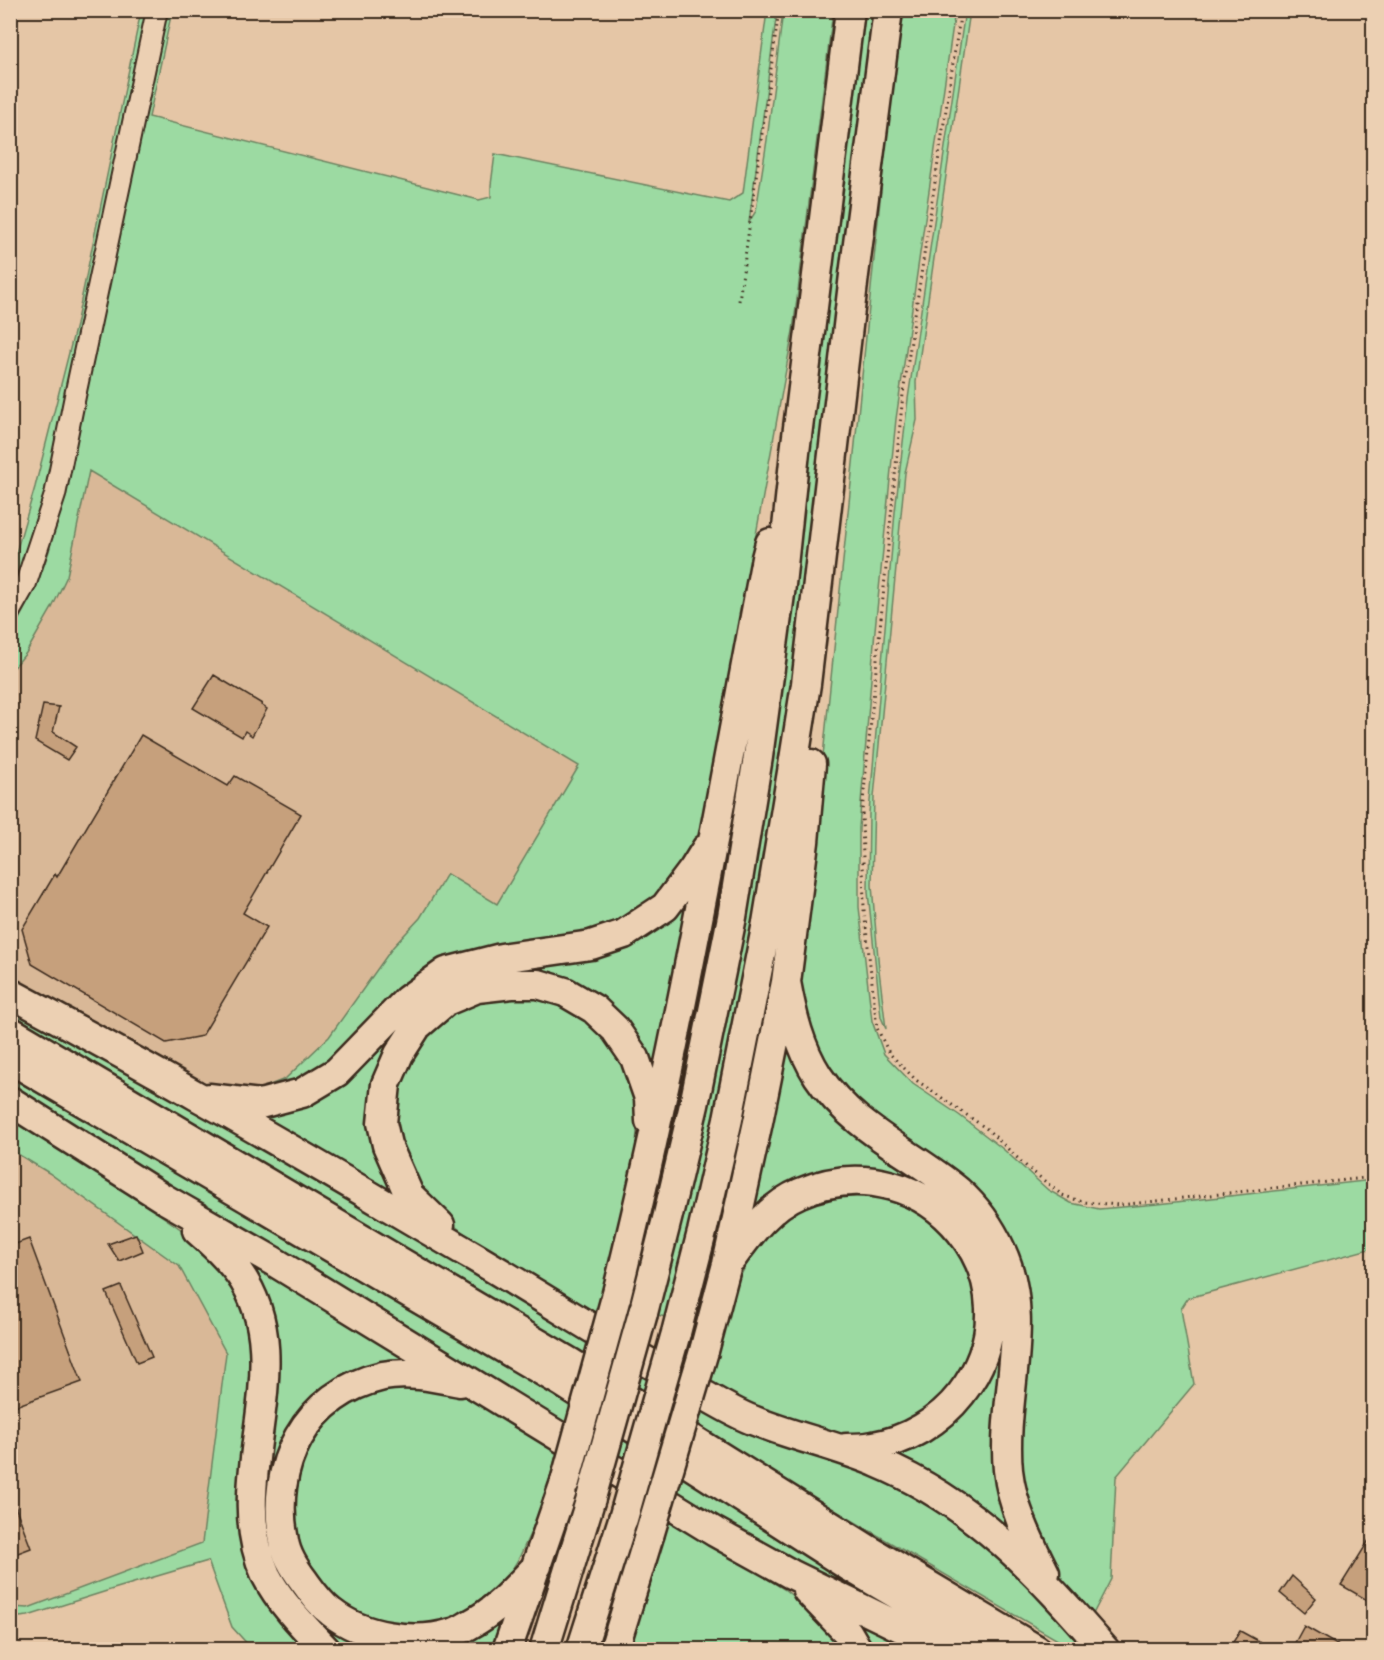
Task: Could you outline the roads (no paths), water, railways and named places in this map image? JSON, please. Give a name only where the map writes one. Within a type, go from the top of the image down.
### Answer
[{"type":"highway","points":[[544,1650],[591,1498],[643,1313],[694,1105],[732,917],[779,606],[795,452],[850,10]]},
{"type":"highway","points":[[581,1650],[623,1519],[676,1334],[728,1119],[767,923],[806,684],[888,10]]},
{"type":"highway","points":[[507,1650],[565,1482],[638,1209],[682,1003],[766,558],[795,452]]},
{"type":"highway","points":[[614,1650],[704,1351],[727,1264],[786,982],[804,842],[814,735],[806,684]]},
{"type":"highway","points":[[199,1097],[260,1104],[302,1094],[337,1072],[407,1000],[446,972],[501,958],[591,945],[624,934],[665,907],[714,837]]},
{"type":"highway","points":[[786,982],[793,1017],[803,1049],[818,1077],[840,1104],[958,1192],[973,1206],[988,1226],[1001,1251],[1010,1277],[1016,1306],[1016,1336],[1008,1425],[1008,1471],[1017,1509],[1029,1541],[1053,1591]]},
{"type":"highway","points":[[472,1256],[409,1195],[387,1145],[382,1123],[386,1084],[399,1054],[417,1026],[446,1001],[477,988],[538,984],[565,992],[594,1010],[615,1029],[635,1058],[649,1098],[650,1148]]},
{"type":"highway","points":[[10,993],[199,1097],[472,1256],[704,1395],[752,1420],[793,1435],[840,1448],[911,1478],[970,1516],[1007,1546],[1053,1591],[1105,1650]]},
{"type":"highway","points":[[10,1031],[571,1363],[869,1550],[1037,1650]]},
{"type":"highway","points":[[10,1059],[562,1383],[850,1567],[992,1650]]},
{"type":"highway","points":[[10,1101],[163,1198],[273,1261],[716,1532],[791,1574],[946,1650]]},
{"type":"highway","points":[[727,1264],[746,1238],[778,1206],[798,1194],[841,1182],[888,1185],[921,1198],[946,1215],[961,1231],[972,1248],[987,1286],[990,1304],[986,1347],[968,1385],[955,1402],[919,1430],[897,1440],[873,1446],[840,1448]]},
{"type":"highway","points":[[163,1198],[221,1252],[239,1273],[254,1300],[263,1346],[264,1376],[253,1466],[251,1498],[253,1529],[267,1575],[284,1602],[326,1650]]},
{"type":"highway","points":[[474,1384],[419,1376],[384,1376],[356,1385],[315,1413],[300,1434],[287,1461],[281,1487],[280,1508],[284,1542],[295,1568],[313,1593],[331,1612],[353,1625],[376,1634],[399,1638],[425,1638],[454,1633],[481,1619],[507,1598],[537,1566]]},
{"type":"highway","points":[[791,1574],[848,1633],[858,1650]]},
{"type":"street","points":[[10,611],[26,584],[55,495],[157,10]]}]
